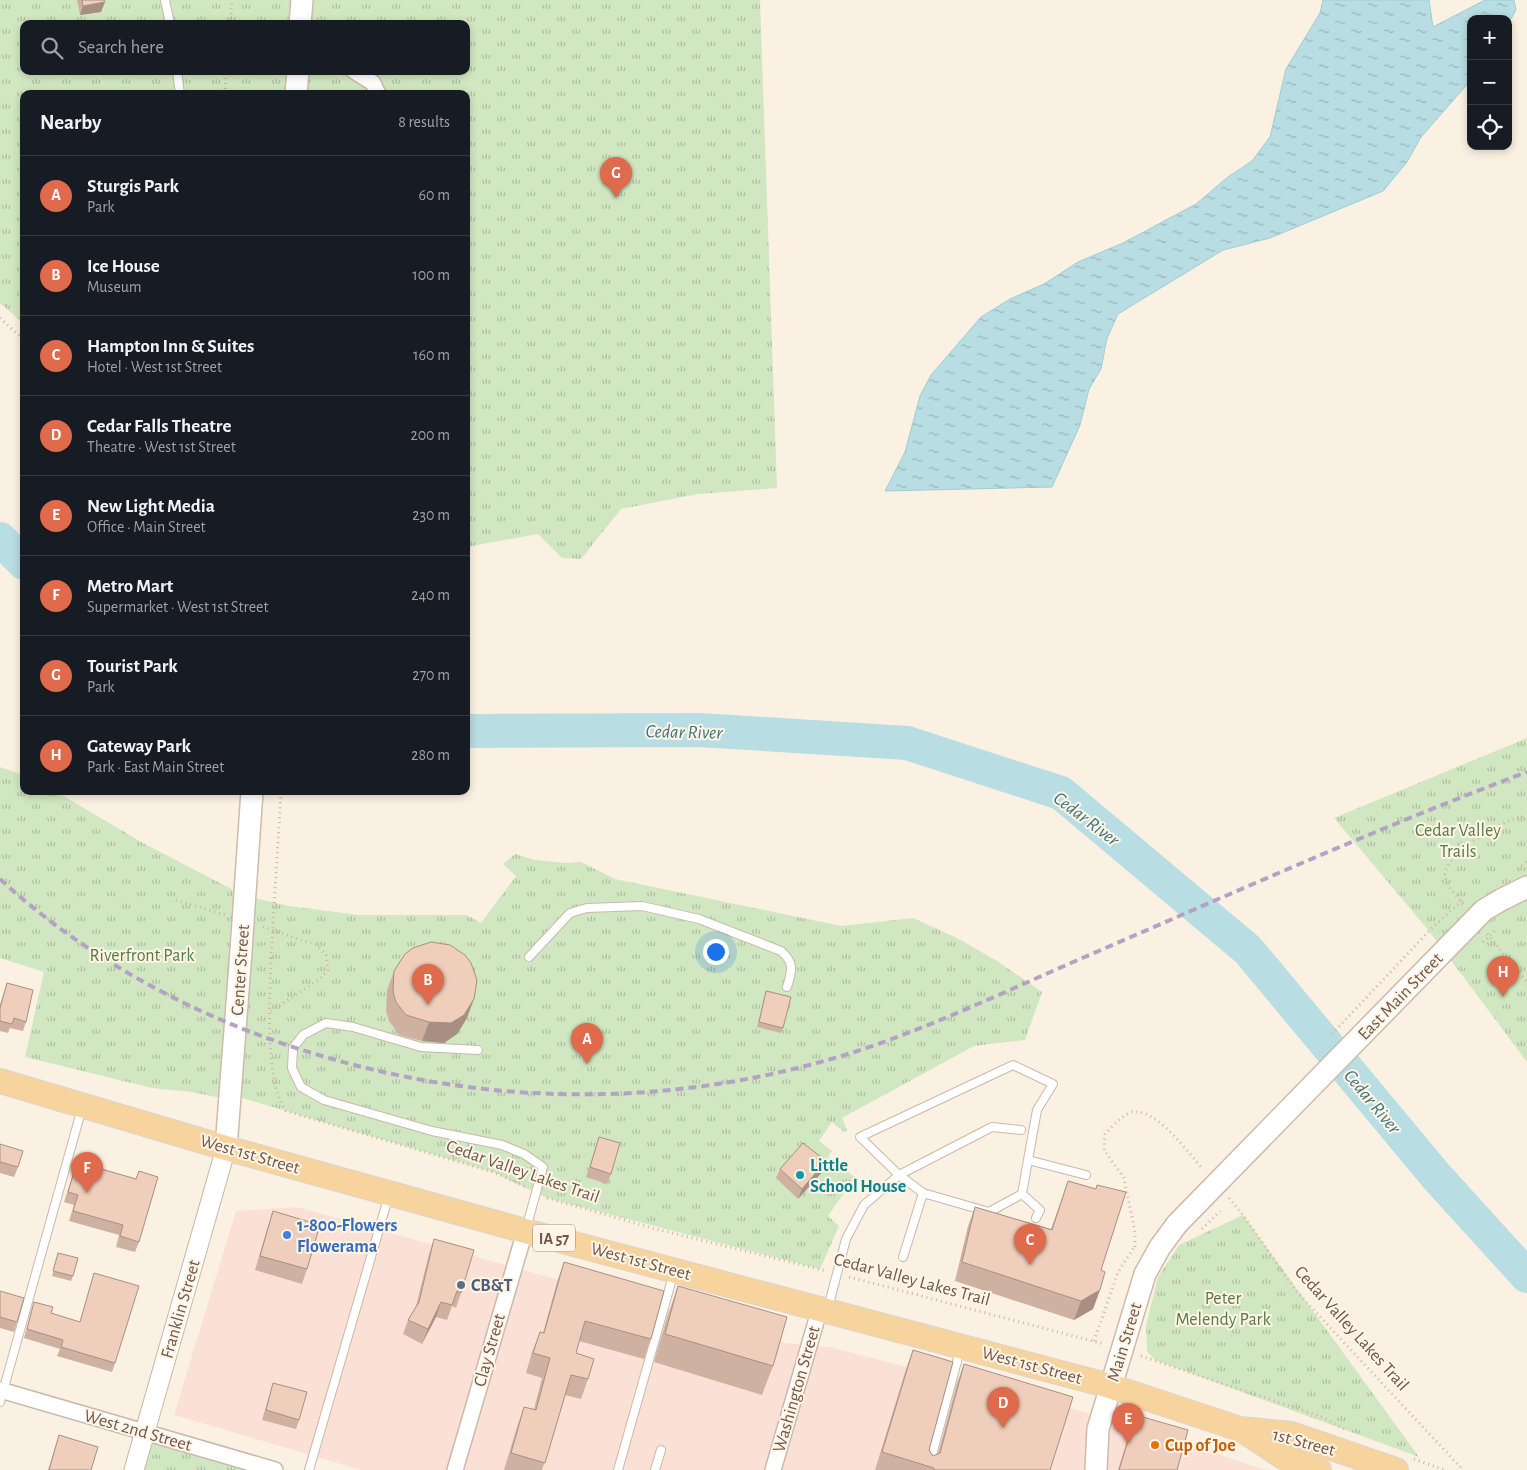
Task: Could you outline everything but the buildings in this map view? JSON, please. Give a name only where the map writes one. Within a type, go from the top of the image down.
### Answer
[{"type":"main road","points":[[300,20],[302,0]]},
{"type":"main road","points":[[296,90],[298,75]]},
{"type":"main road","name":"Center Street","points":[[226,1148],[242,951],[252,795]]},
{"type":"main road","name":"East Main Street","points":[[1177,1224],[1484,910],[1527,887]]},
{"type":"main road","name":"West 1st Street","points":[[0,1081],[226,1148],[525,1231],[1110,1386]]},
{"type":"main road","name":"Main Street","points":[[1096,1470],[1098,1429],[1145,1274],[1177,1224]]},
{"type":"main road","name":"1st Street","points":[[1110,1386],[1240,1429],[1291,1434],[1401,1463]]},
{"type":"main road","name":"1st Street","points":[[1240,1429],[1283,1457],[1319,1470]]},
{"type":"street","points":[[360,75],[373,84],[376,90]]},
{"type":"street","name":"Franklin Street","points":[[134,1470],[226,1148]]},
{"type":"street","name":"Clay Street","points":[[455,1470],[525,1231]]},
{"type":"street","name":"Washington Street","points":[[773,1470],[824,1309]]},
{"type":"street","name":"West 2nd Street","points":[[1,1394],[145,1432],[275,1470]]},
{"type":"lane","points":[[165,0],[169,20]]},
{"type":"lane","points":[[178,75],[180,90]]},
{"type":"lane","points":[[529,957],[570,913],[587,908],[642,906],[699,919],[781,951],[790,959],[793,969],[787,987]]},
{"type":"lane","points":[[478,1050],[420,1047],[353,1027],[326,1023],[303,1036],[293,1048],[292,1068],[301,1087],[324,1100],[432,1131],[502,1145],[524,1154],[543,1167],[525,1231]]},
{"type":"lane","points":[[1013,1064],[1053,1084],[1037,1110],[1022,1194],[992,1216],[923,1193],[899,1175],[860,1138],[1013,1064]]},
{"type":"lane","points":[[1,1394],[82,1106]]},
{"type":"lane","points":[[824,1309],[837,1274],[846,1239],[864,1205],[899,1175],[992,1127],[1021,1130]]},
{"type":"lane","points":[[1028,1160],[1086,1175]]},
{"type":"lane","points":[[309,1470],[389,1193]]},
{"type":"lane","points":[[903,1257],[923,1193]]},
{"type":"lane","points":[[1022,1194],[1040,1210],[1036,1218]]},
{"type":"lane","points":[[618,1470],[674,1270]]},
{"type":"lane","points":[[928,1470],[961,1346]]},
{"type":"lane","points":[[656,1470],[661,1450]]},
{"type":"path","points":[[230,20],[232,0]]},
{"type":"path","points":[[224,90],[226,75]]},
{"type":"path","points":[[0,318],[20,336]]},
{"type":"path","name":"Cedar Valley Lakes Trail","points":[[281,795],[271,958],[270,1012],[272,1070],[282,1105],[286,1111],[494,1172],[547,1198],[652,1228],[1094,1340],[1322,1417],[1348,1430]]},
{"type":"path","points":[[176,900],[229,916]]},
{"type":"path","points":[[255,924],[316,946],[326,955],[328,970],[320,979],[270,1012]]},
{"type":"path","points":[[1094,1340],[1118,1272],[1135,1246],[1135,1232],[1124,1178],[1104,1150],[1105,1134],[1120,1119],[1133,1112],[1148,1115],[1165,1126],[1204,1170]]},
{"type":"path","name":"Cedar Valley Lakes Trail","points":[[1224,1192],[1243,1214],[1297,1292],[1463,1470]]},
{"type":"path","points":[[1401,1463],[1422,1462],[1445,1470]]},
{"type":"shaded area","points":[[297,1207],[786,1343],[829,1347],[1123,1422],[1265,1470],[361,1470],[174,1415],[236,1211]]},
{"type":"green space","points":[[0,0],[760,0],[777,488],[698,494],[621,509],[581,559],[562,558],[538,534],[470,546],[470,90],[20,90],[20,320],[0,303]]},
{"type":"green space","name":"Cedar Valley Trails","points":[[1527,738],[1527,1062],[1429,931],[1334,818]]},
{"type":"green space","name":"Riverfront Park","points":[[0,767],[20,774],[20,795],[62,795],[143,843],[245,896],[289,906],[359,915],[467,915],[481,923],[516,876],[503,864],[515,854],[535,860],[566,863],[581,862],[615,879],[841,926],[913,918],[961,940],[997,961],[1042,992],[1025,1040],[974,1046],[842,1118],[847,1130],[844,1132],[832,1122],[819,1141],[832,1151],[828,1157],[855,1177],[828,1216],[839,1226],[820,1269],[547,1198],[493,1172],[232,1095],[231,1100],[192,1092],[152,1088],[25,1057],[44,972],[0,958]]},
{"type":"green space","name":"Peter Melendy Park","points":[[1243,1215],[1419,1457],[1155,1360],[1147,1351],[1146,1325],[1158,1277],[1179,1245]]},
{"type":"green space","points":[[145,1432],[275,1470],[134,1470]]},
{"type":"water","points":[[1323,0],[1429,0],[1433,27],[1485,0],[1514,0],[1516,10],[1512,17],[1512,15],[1467,15],[1467,85],[1421,137],[1407,162],[1383,191],[1270,238],[1223,250],[1118,314],[1107,338],[1101,369],[1089,389],[1080,425],[1052,487],[885,491],[905,452],[920,396],[931,375],[981,317],[1010,299],[1044,284],[1078,262],[1123,243],[1196,204],[1228,177],[1252,161],[1270,137],[1286,69],[1320,13]]},
{"type":"waterway","name":"Cedar River","points":[[0,539],[20,559]]},
{"type":"waterway","name":"Cedar River","points":[[470,731],[700,730],[907,743],[1061,793],[1248,950],[1436,1176],[1527,1276]]},
{"type":"railway","points":[[0,879],[72,937],[111,963],[151,986],[235,1026],[322,1056],[392,1074],[462,1086],[532,1093],[603,1094],[673,1090],[743,1080],[812,1064],[909,1033],[1366,836],[1527,772]]},
{"type":"place","name":"Tourist Park","points":[[616,198]]},
{"type":"place","name":"Gateway Park","points":[[1503,997]]},
{"type":"place","name":"Ice House","points":[[428,1005]]},
{"type":"place","name":"Sturgis Park","points":[[587,1064]]},
{"type":"place","name":"Little School House","points":[[800,1175]]},
{"type":"place","name":"Metro Mart","points":[[87,1193]]},
{"type":"place","name":"1-800-Flowers Flowerama","points":[[287,1235]]},
{"type":"place","name":"Hampton Inn & Suites","points":[[1030,1265]]},
{"type":"place","name":"CB&T","points":[[461,1285]]},
{"type":"place","name":"Cedar Falls Theatre","points":[[1003,1428]]},
{"type":"place","name":"New Light Media","points":[[1128,1444]]},
{"type":"place","name":"Cup of Joe","points":[[1155,1445]]}]
